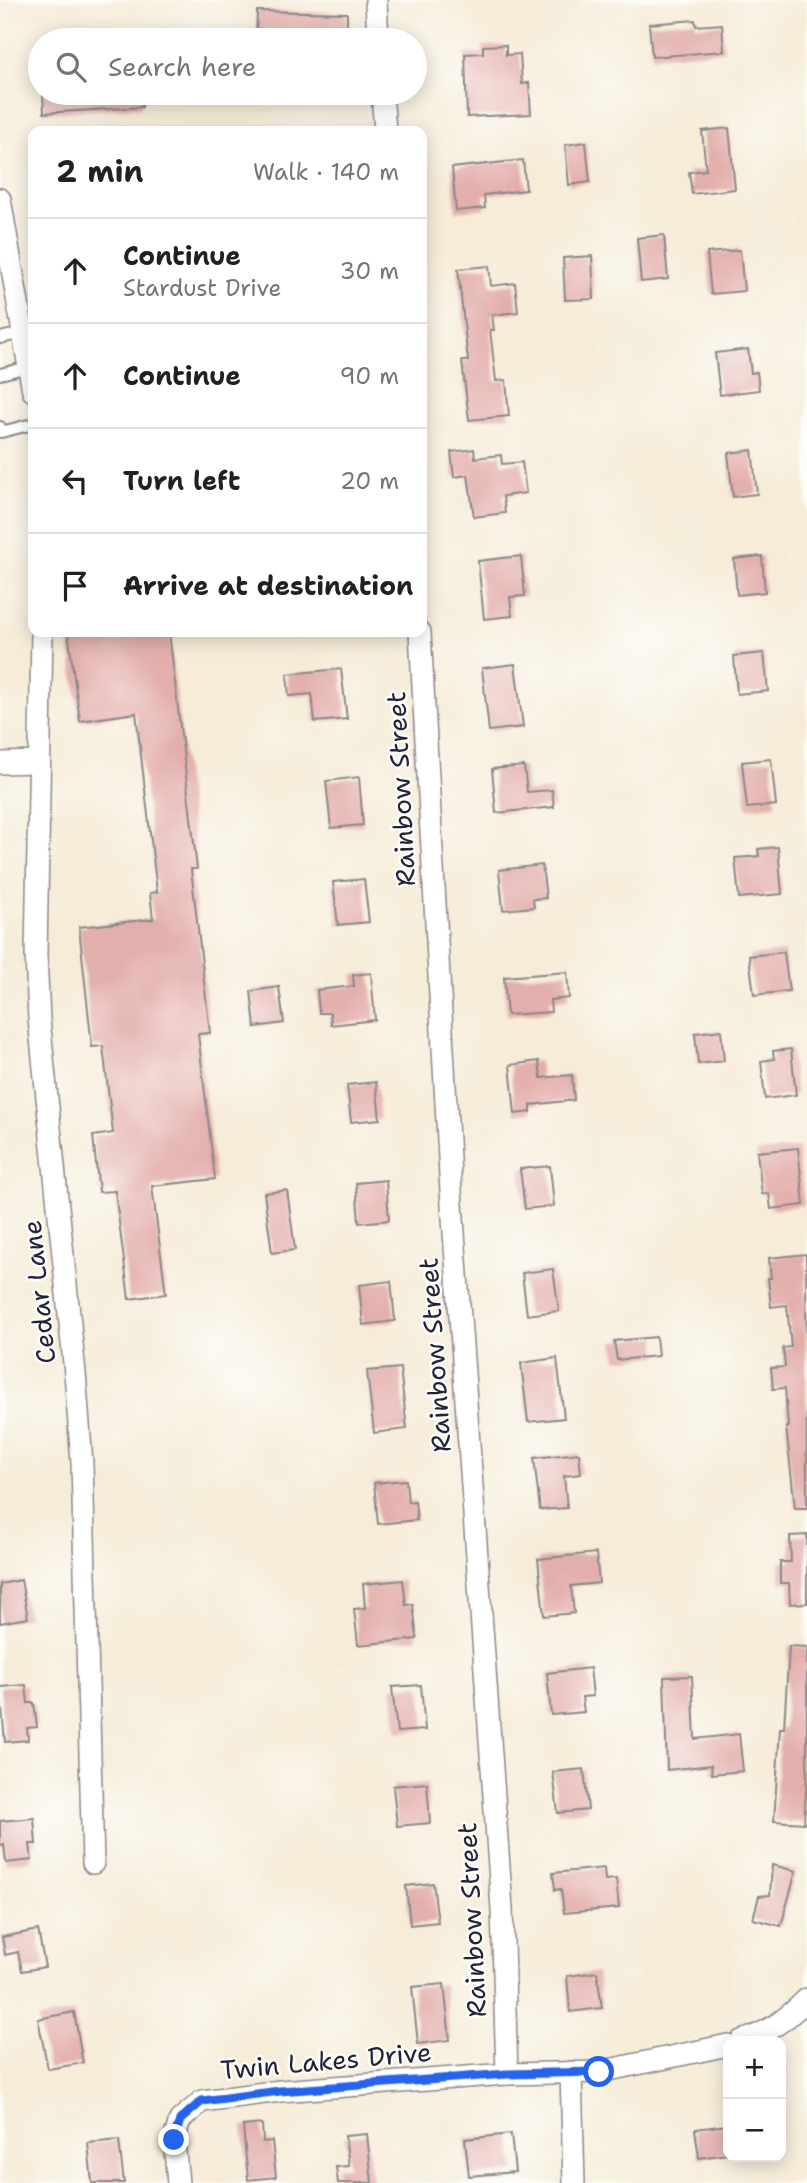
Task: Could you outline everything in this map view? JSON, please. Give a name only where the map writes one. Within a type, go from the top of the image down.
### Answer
[{"type":"street","points":[[376,0],[378,28]]},
{"type":"street","points":[[383,105],[385,126]]},
{"type":"street","points":[[0,198],[6,267],[28,361]]},
{"type":"street","name":"Cedar Lane","points":[[42,637],[36,955],[38,1007],[82,1463],[93,1863]]},
{"type":"street","name":"Rainbow Street","points":[[420,637],[450,1176],[502,1909],[507,2074]]},
{"type":"street","points":[[0,763],[39,762]]},
{"type":"street","points":[[756,2036],[785,2021],[805,2004]]},
{"type":"street","name":"Twin Lakes Drive","points":[[178,2183],[174,2140],[180,2120],[202,2101],[280,2091],[507,2074],[599,2072],[723,2046]]},
{"type":"street","points":[[571,2072],[575,2183]]},
{"type":"lane","points":[[0,338],[23,333]]},
{"type":"lane","points":[[0,374],[28,367]]},
{"type":"lane","points":[[0,427],[1,432],[28,425]]},
{"type":"building","points":[[257,11],[347,13],[347,28],[256,28]]},
{"type":"building","points":[[695,20],[696,26],[722,24],[724,51],[652,57],[649,24]]},
{"type":"building","points":[[506,45],[506,55],[520,54],[522,84],[529,83],[531,114],[467,117],[465,54],[483,53],[483,46]]},
{"type":"building","points":[[44,105],[142,105],[142,107],[44,113]]},
{"type":"building","points":[[729,128],[735,189],[692,194],[689,172],[706,170],[702,131]]},
{"type":"building","points":[[586,142],[590,182],[569,185],[565,145]]},
{"type":"building","points":[[523,160],[526,190],[484,195],[485,208],[456,211],[452,168]]},
{"type":"building","points":[[664,235],[668,279],[641,282],[637,238]]},
{"type":"building","points":[[740,250],[744,291],[711,294],[707,253]]},
{"type":"building","points":[[592,256],[594,299],[565,300],[563,258]]},
{"type":"building","points":[[489,266],[491,286],[515,283],[518,312],[492,315],[494,330],[490,330],[496,381],[506,380],[509,416],[469,420],[462,361],[468,361],[458,269]]},
{"type":"building","points":[[748,349],[751,373],[757,372],[759,390],[720,395],[715,353]]},
{"type":"building","points":[[474,449],[475,458],[501,455],[502,464],[522,462],[526,493],[503,496],[505,513],[474,517],[468,475],[454,477],[451,452]]},
{"type":"building","points":[[752,450],[757,494],[733,497],[728,453]]},
{"type":"building","points":[[521,556],[525,596],[510,597],[512,616],[484,619],[478,561]]},
{"type":"building","points":[[762,556],[765,592],[737,595],[734,559]]},
{"type":"building","points":[[69,637],[170,637],[197,869],[191,869],[210,1033],[198,1034],[215,1179],[152,1186],[166,1294],[129,1299],[115,1191],[99,1192],[93,1136],[113,1133],[103,1046],[92,1047],[79,927],[153,919],[150,893],[157,892],[136,713],[80,721]]},
{"type":"building","points":[[764,653],[768,691],[737,694],[734,656]]},
{"type":"building","points":[[515,664],[523,727],[489,731],[482,668]]},
{"type":"building","points":[[341,669],[347,719],[315,722],[312,694],[289,696],[287,674]]},
{"type":"building","points":[[771,759],[776,805],[747,808],[742,762]]},
{"type":"building","points":[[524,766],[527,792],[552,790],[554,807],[496,813],[492,769]]},
{"type":"building","points":[[359,777],[363,825],[331,828],[326,781]]},
{"type":"building","points":[[778,847],[782,894],[739,898],[735,858],[759,856],[758,849]]},
{"type":"building","points":[[542,865],[546,898],[533,899],[534,907],[503,910],[499,870]]},
{"type":"building","points":[[364,879],[369,922],[338,925],[333,882]]},
{"type":"building","points":[[784,952],[789,991],[754,995],[749,956]]},
{"type":"building","points":[[567,972],[569,998],[550,1000],[551,1012],[507,1015],[504,977]]},
{"type":"building","points":[[371,973],[375,1020],[331,1025],[330,1013],[319,1013],[317,990],[354,986],[353,975]]},
{"type":"building","points":[[279,987],[284,1023],[255,1027],[251,991]]},
{"type":"building","points":[[721,1030],[724,1061],[698,1064],[695,1033]]},
{"type":"building","points":[[791,1049],[796,1095],[765,1099],[761,1061],[774,1059],[773,1051]]},
{"type":"building","points":[[539,1061],[541,1078],[572,1075],[574,1100],[531,1105],[531,1112],[515,1114],[510,1065]]},
{"type":"building","points":[[376,1082],[380,1119],[351,1122],[347,1085]]},
{"type":"building","points":[[798,1148],[804,1205],[771,1209],[769,1194],[762,1194],[757,1152]]},
{"type":"building","points":[[550,1166],[554,1206],[525,1209],[520,1169]]},
{"type":"building","points":[[386,1180],[389,1220],[359,1223],[356,1183]]},
{"type":"building","points":[[287,1190],[295,1250],[272,1253],[264,1193]]},
{"type":"building","points":[[806,1254],[807,1508],[795,1508],[786,1427],[785,1388],[773,1389],[771,1368],[785,1367],[783,1348],[791,1347],[787,1305],[771,1307],[768,1278],[771,1278],[769,1258]]},
{"type":"building","points":[[553,1269],[559,1311],[527,1315],[522,1273]]},
{"type":"building","points":[[391,1281],[395,1321],[363,1325],[359,1285]]},
{"type":"building","points":[[656,1337],[658,1356],[617,1360],[614,1341]]},
{"type":"building","points":[[557,1358],[564,1418],[528,1422],[521,1363]]},
{"type":"building","points":[[400,1368],[407,1429],[374,1433],[367,1371]]},
{"type":"building","points":[[579,1453],[581,1474],[564,1476],[567,1508],[540,1510],[534,1458]]},
{"type":"building","points":[[406,1480],[408,1502],[415,1501],[417,1520],[378,1524],[374,1483]]},
{"type":"building","points":[[807,1535],[807,1603],[790,1604],[789,1583],[780,1583],[780,1562],[791,1562],[790,1536]]},
{"type":"building","points":[[596,1553],[599,1583],[571,1586],[574,1613],[544,1616],[538,1559]]},
{"type":"building","points":[[21,1580],[28,1618],[0,1623],[0,1584]]},
{"type":"building","points":[[403,1580],[406,1605],[413,1604],[417,1639],[358,1645],[354,1609],[365,1608],[363,1584]]},
{"type":"building","points":[[789,1646],[807,1647],[807,1774],[804,1823],[774,1821]]},
{"type":"building","points":[[590,1668],[593,1696],[582,1697],[584,1712],[551,1715],[547,1673]]},
{"type":"building","points":[[692,1676],[695,1739],[739,1734],[743,1771],[712,1774],[711,1765],[667,1770],[664,1677]]},
{"type":"building","points":[[26,1685],[28,1703],[34,1703],[37,1727],[27,1728],[28,1740],[5,1742],[0,1687]]},
{"type":"building","points":[[421,1685],[425,1730],[397,1732],[392,1687]]},
{"type":"building","points":[[584,1769],[588,1810],[558,1813],[553,1772]]},
{"type":"building","points":[[427,1783],[430,1823],[397,1826],[393,1786]]},
{"type":"building","points":[[34,1818],[36,1844],[30,1844],[32,1860],[6,1863],[4,1845],[0,1846],[0,1821]]},
{"type":"building","points":[[772,1865],[796,1871],[781,1926],[753,1919],[759,1896],[770,1895]]},
{"type":"building","points":[[604,1868],[605,1880],[616,1879],[619,1908],[564,1913],[561,1889],[555,1890],[553,1873]]},
{"type":"building","points":[[433,1883],[438,1922],[410,1925],[406,1886]]},
{"type":"building","points":[[38,1930],[45,1967],[22,1971],[18,1952],[5,1955],[2,1937]]},
{"type":"building","points":[[597,1972],[602,2008],[570,2012],[567,1976]]},
{"type":"building","points":[[444,1984],[450,2040],[418,2044],[412,1987]]},
{"type":"building","points":[[74,2012],[83,2063],[48,2069],[38,2019]]},
{"type":"building","points":[[262,2124],[263,2142],[272,2141],[276,2177],[248,2180],[243,2126]]},
{"type":"building","points":[[723,2126],[723,2155],[699,2158],[695,2129]]},
{"type":"building","points":[[367,2134],[372,2183],[338,2183],[336,2167],[349,2166],[345,2136]]},
{"type":"building","points":[[511,2134],[515,2172],[469,2176],[465,2139]]},
{"type":"building","points":[[119,2140],[124,2183],[92,2183],[88,2143]]},
{"type":"route","points":[[174,2140],[180,2120],[202,2101],[280,2091],[507,2074],[599,2072]]}]
